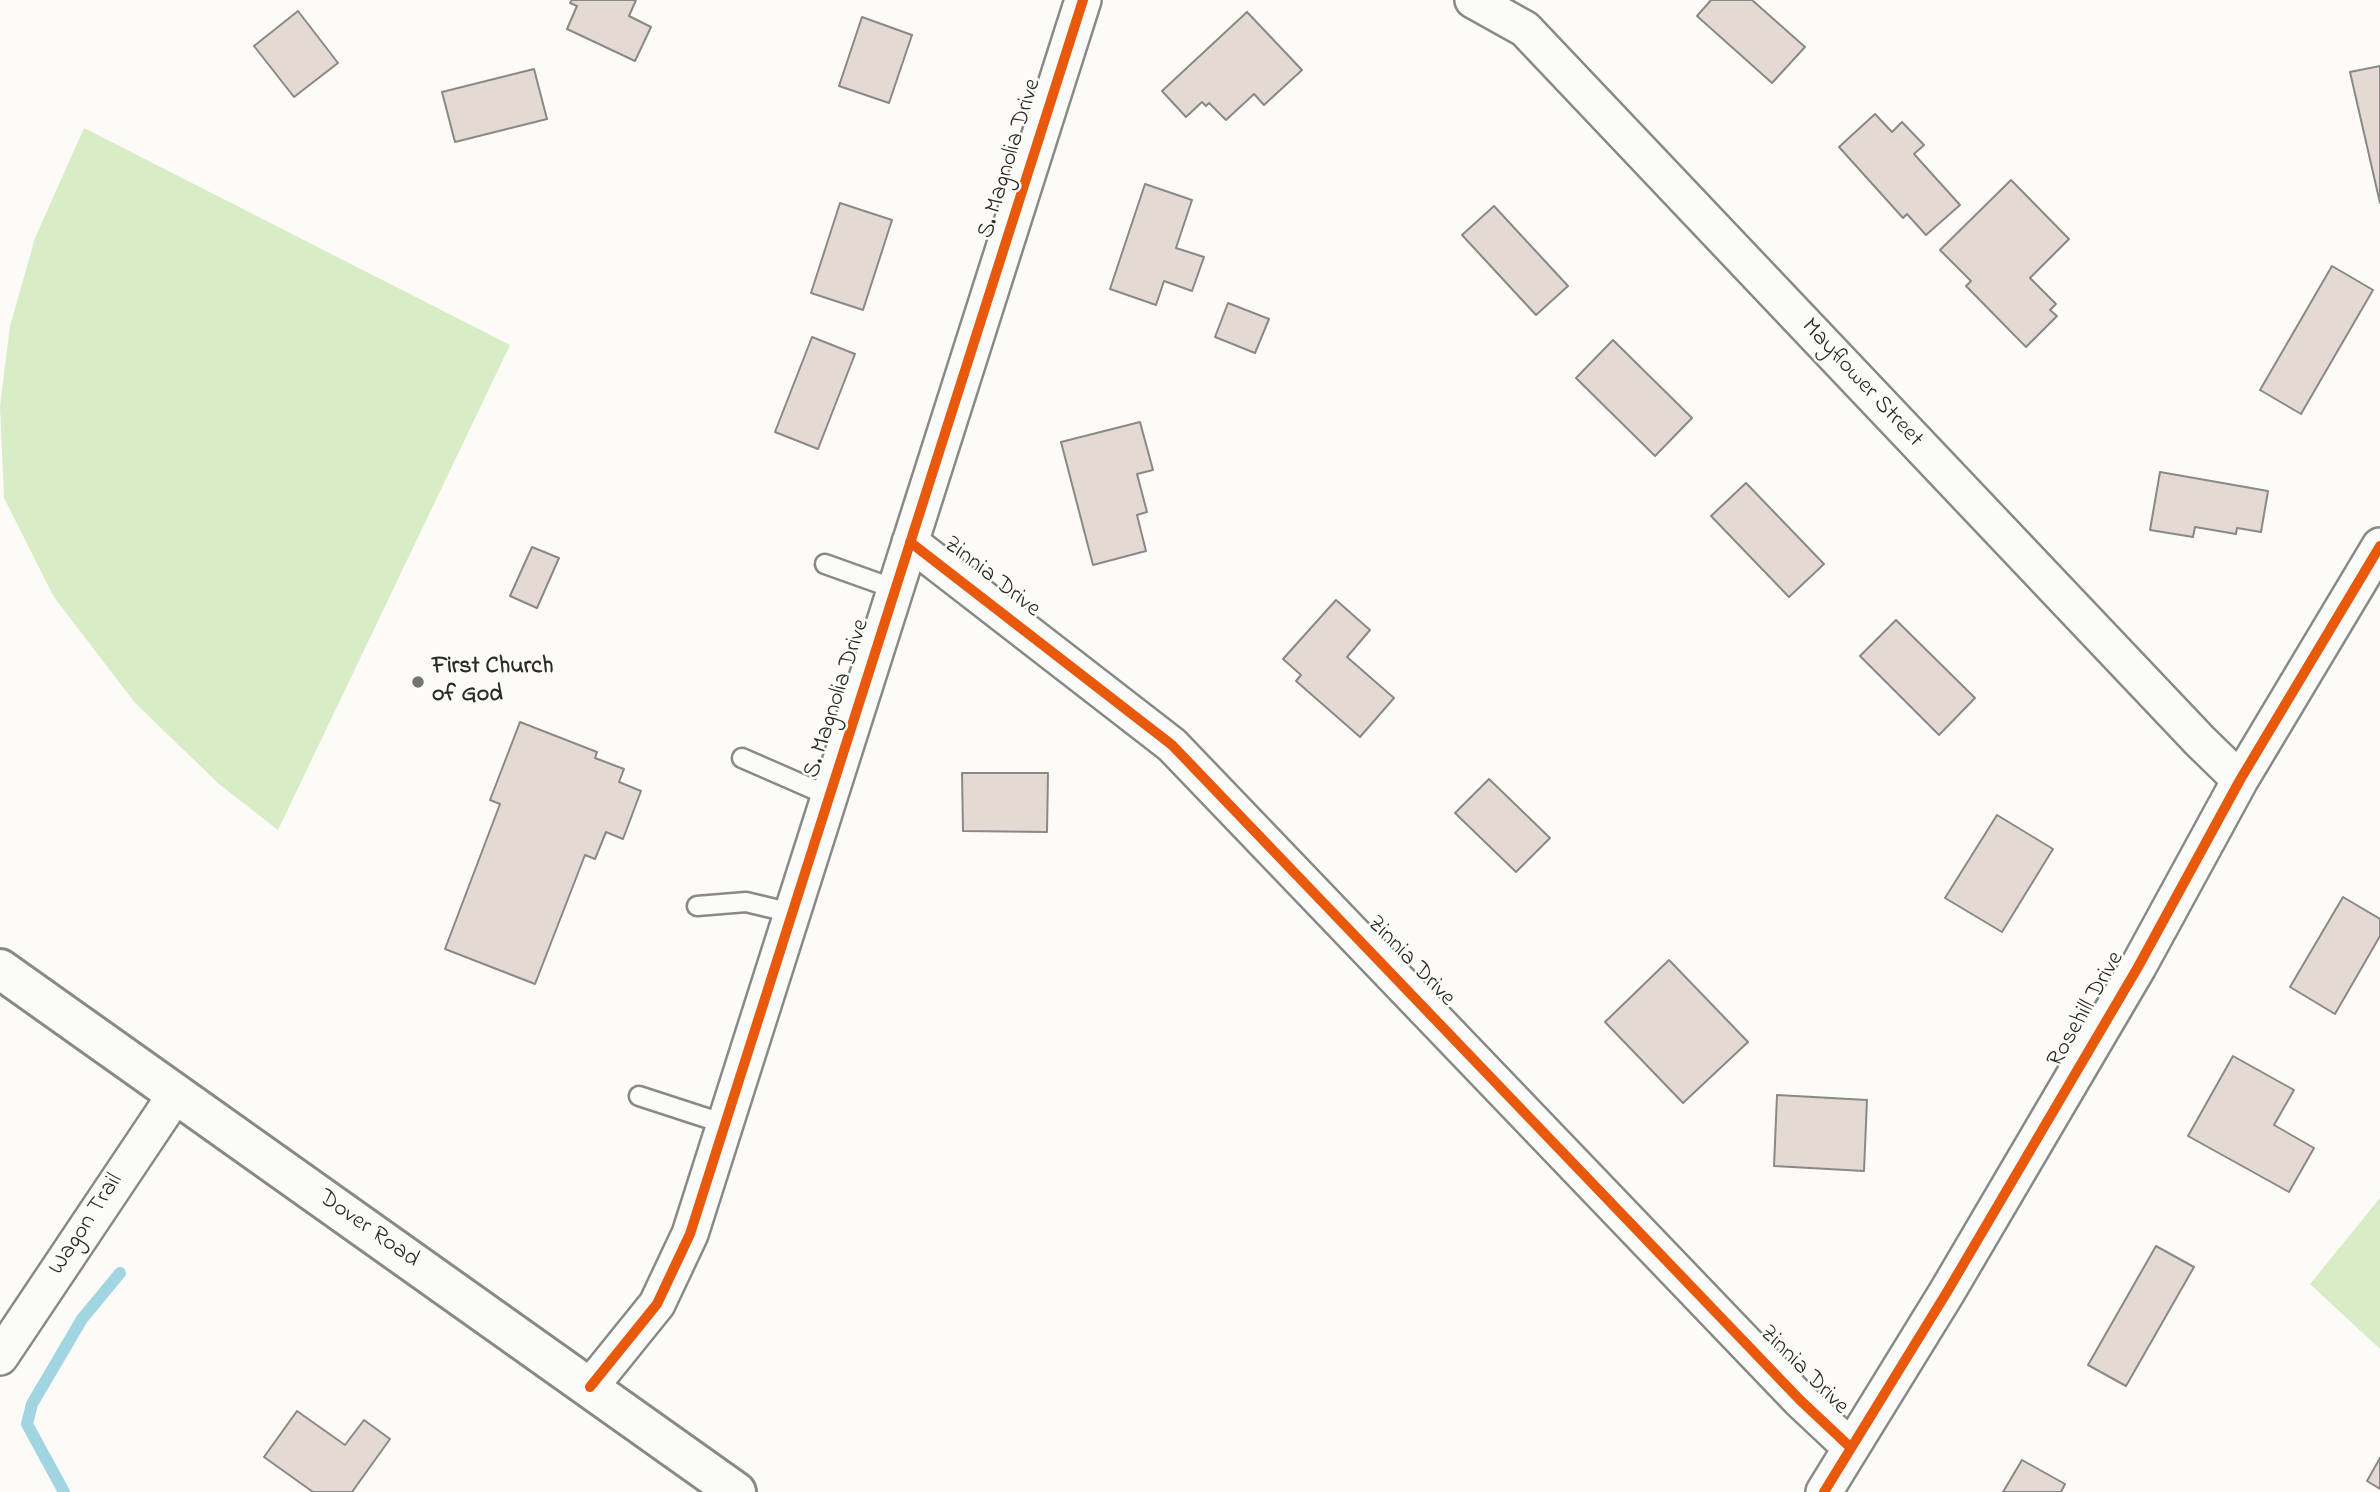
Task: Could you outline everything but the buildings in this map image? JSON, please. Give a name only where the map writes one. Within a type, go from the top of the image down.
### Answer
[{"type":"main road","name":"Dover Road","points":[[0,969],[736,1492]]},
{"type":"street","name":"S. Magnolia Drive","points":[[590,1387],[657,1304],[674,1274],[690,1234],[1083,0]]},
{"type":"street","name":"Mayflower Street","points":[[1473,0],[1525,29],[2190,732],[2240,780]]},
{"type":"street","name":"Zinnia Drive","points":[[910,542],[1172,745],[1800,1401],[1849,1446]]},
{"type":"street","name":"Rosehill Drive","points":[[1824,1492],[1849,1446],[1954,1280],[2137,967],[2240,780],[2380,546]]},
{"type":"street","name":"Wagon Trail","points":[[0,1357],[176,1094]]},
{"type":"lane","points":[[825,564],[895,589]]},
{"type":"lane","points":[[742,758],[829,796]]},
{"type":"lane","points":[[697,906],[746,902],[792,913]]},
{"type":"lane","points":[[639,1096],[725,1124]]},
{"type":"green space","points":[[84,128],[510,345],[278,830],[219,784],[135,703],[54,597],[4,498],[0,406],[10,326],[35,238]]},
{"type":"green space","points":[[2380,1198],[2380,1349],[2310,1284]]},
{"type":"waterway","points":[[64,1492],[27,1424],[32,1404],[82,1319],[120,1273]]},
{"type":"cycle path","points":[[590,1387],[657,1304],[690,1234],[1083,0]]},
{"type":"cycle path","points":[[910,542],[1172,745],[1800,1400],[1849,1446]]},
{"type":"cycle path","points":[[1824,1492],[1947,1292],[2138,967],[2240,780],[2380,546]]},
{"type":"place","name":"First Church of God","points":[[418,682]]}]
